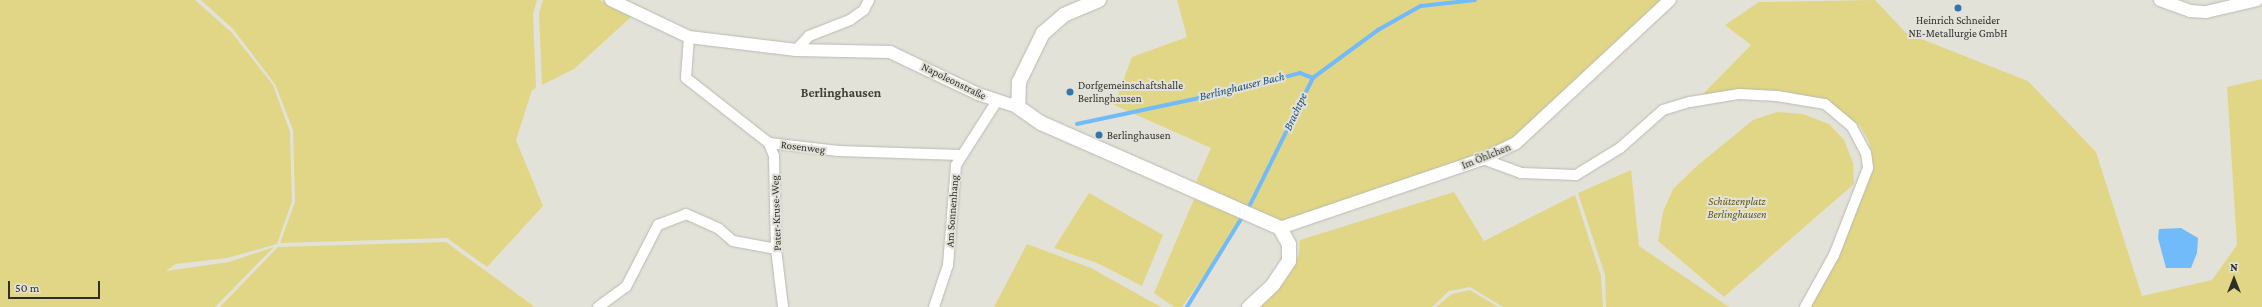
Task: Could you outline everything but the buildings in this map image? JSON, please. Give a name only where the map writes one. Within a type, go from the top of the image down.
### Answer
[{"type":"main road","points":[[1018,107],[1020,76],[1043,33],[1064,15],[1099,0]]},
{"type":"main road","name":"Napoleonstraße","points":[[1018,107],[1041,123],[1236,207],[1280,228]]},
{"type":"main road","points":[[1249,307],[1273,285],[1289,261],[1289,244],[1280,228]]},
{"type":"street","name":"Napoleonstraße","points":[[611,0],[689,37],[796,50],[890,52],[997,101],[1018,107]]},
{"type":"street","points":[[796,50],[809,36],[854,16],[869,0]]},
{"type":"street","name":"Im Öhlchen","points":[[1280,228],[1483,159],[1516,143],[1670,0]]},
{"type":"street","points":[[2160,0],[2190,11],[2206,12],[2257,0]]},
{"type":"street","name":"Rosenweg","points":[[689,37],[686,78],[769,143],[839,151],[960,155]]},
{"type":"street","points":[[1483,159],[1521,173],[1576,175],[1620,148],[1663,110],[1690,102],[1739,94],[1777,96],[1825,104],[1852,127],[1866,153],[1868,168],[1834,255],[1805,307]]},
{"type":"street","name":"Am Sonnenhang","points":[[934,307],[947,274],[953,174],[960,155],[997,101]]},
{"type":"street","name":"Pater-Kruse-Weg","points":[[769,143],[774,156],[776,249],[783,307]]},
{"type":"street","points":[[598,307],[626,287],[658,225],[679,216],[686,214],[719,229],[733,241],[776,249]]},
{"type":"green space","points":[[0,0],[195,0],[232,33],[273,85],[290,132],[292,201],[277,244],[227,258],[176,264],[166,271],[229,262],[274,247],[215,307],[0,307]]},
{"type":"green space","points":[[201,0],[537,0],[533,14],[536,88],[532,90],[516,140],[543,206],[487,267],[447,238],[280,243],[295,202],[293,130],[275,84],[233,29]]},
{"type":"green space","points":[[543,0],[600,0],[631,17],[574,69],[542,85],[539,13]]},
{"type":"green space","points":[[1177,0],[1660,0],[1513,138],[1480,155],[1280,222],[1196,182],[1211,148],[1114,105],[1132,57],[1187,37]]},
{"type":"green space","points":[[1875,0],[1906,33],[2028,81],[2096,152],[2142,296],[2212,280],[2237,245],[2227,87],[2262,79],[2262,307],[1809,307],[1867,187],[1872,156],[1869,142],[1860,126],[1827,100],[1780,91],[1738,91],[1701,96],[1751,45],[1725,25],[1759,2]]},
{"type":"green space","name":"Schützenplatz Berlinghausen","points":[[1777,112],[1803,114],[1829,124],[1844,140],[1853,163],[1854,184],[1724,297],[1658,241],[1663,212],[1673,189],[1698,165],[1753,120]]},
{"type":"green space","points":[[1631,170],[1639,246],[1729,307],[1606,307],[1605,275],[1578,193]]},
{"type":"green space","points":[[1454,192],[1484,241],[1575,195],[1601,276],[1603,307],[1503,307],[1470,287],[1449,291],[1432,307],[1259,307],[1285,282],[1299,254],[1300,240]]},
{"type":"green space","points":[[1089,193],[1163,235],[1142,286],[1097,263],[1054,248]]},
{"type":"green space","points":[[1194,199],[1240,218],[1228,242],[1182,307],[1174,307],[1154,293]]},
{"type":"green space","points":[[446,242],[535,307],[220,307],[278,247]]},
{"type":"green space","points":[[1027,244],[1091,268],[1161,307],[994,307]]},
{"type":"green space","points":[[1470,290],[1498,307],[1436,307],[1452,294]]},
{"type":"water","points":[[2181,228],[2198,238],[2197,253],[2191,268],[2166,268],[2158,238],[2159,229]]},
{"type":"waterway","name":"Brachtpe","points":[[1248,209],[1313,78],[1378,30],[1421,6],[1475,0]]},
{"type":"waterway","name":"Berlinghauser Bach","points":[[1077,124],[1241,89],[1300,73],[1313,78]]},
{"type":"waterway","name":"Brachtpe","points":[[1187,307],[1243,216]]},
{"type":"place","name":"Heinrich Schneider NE-Metallurgie GmbH","points":[[1958,8]]},
{"type":"place","name":"Dorfgemeinschaftshalle Berlinghausen","points":[[1070,92]]},
{"type":"place","name":"Berlinghausen","points":[[1099,135]]},
{"type":"district","name":"Berlinghausen","points":[[841,93]]}]
